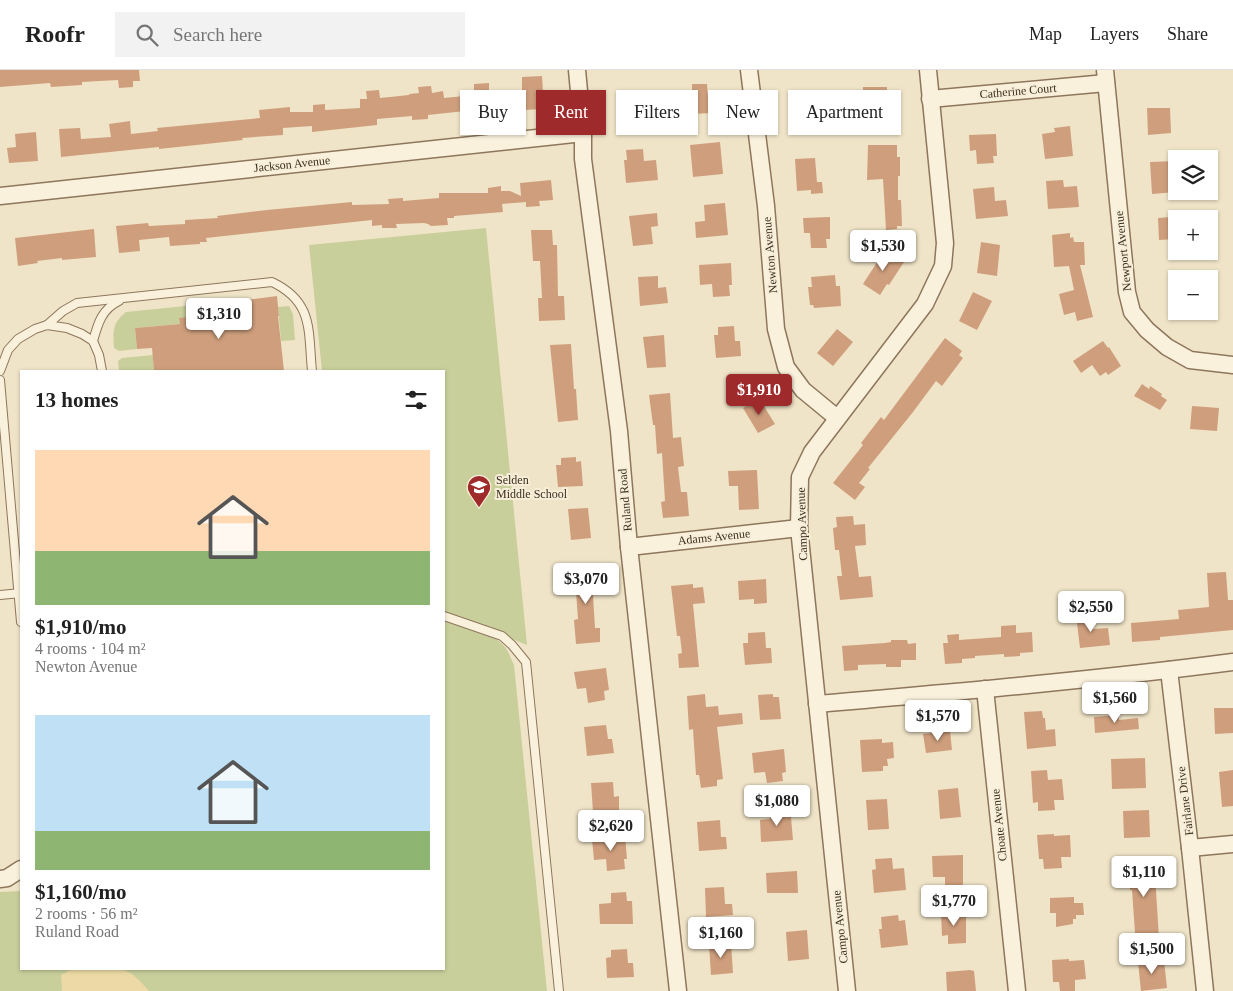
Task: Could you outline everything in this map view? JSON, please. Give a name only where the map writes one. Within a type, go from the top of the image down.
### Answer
[{"type":"street","name":"Ruland Road","points":[[577,70],[579,90]]},
{"type":"street","name":"Newton Avenue","points":[[749,70],[766,206],[776,329],[786,367],[803,390],[838,418]]},
{"type":"street","name":"Campo Avenue","points":[[847,991],[799,528],[800,477],[812,452],[924,304],[943,266],[944,243],[928,70]]},
{"type":"street","name":"Catherine Court","points":[[930,99],[1105,76]]},
{"type":"street","name":"Newport Avenue","points":[[1105,76],[1127,292],[1132,312],[1147,330],[1167,347],[1190,360],[1233,365]]},
{"type":"street","name":"Jackson Avenue","points":[[0,196],[564,135]]},
{"type":"street","name":"Ruland Road","points":[[583,135],[583,159],[619,431],[629,547],[678,991]]},
{"type":"street","name":"Adams Avenue","points":[[629,547],[799,528]]},
{"type":"street","points":[[817,704],[985,689],[1233,662]]},
{"type":"street","name":"Fairlane Drive","points":[[1169,670],[1205,991]]},
{"type":"street","name":"Choate Avenue","points":[[985,689],[1017,991]]},
{"type":"street","points":[[1190,848],[1233,844]]},
{"type":"street","points":[[0,879],[7,878],[20,870]]},
{"type":"lane","points":[[0,371],[8,350],[18,339],[35,329],[47,325],[63,311],[77,304],[272,282],[285,288],[296,298],[306,314],[312,370]]},
{"type":"lane","points":[[93,341],[99,318],[110,305],[125,298]]},
{"type":"lane","points":[[47,325],[67,328],[93,341],[99,355],[102,370]]},
{"type":"lane","points":[[0,380],[20,593],[0,595]]},
{"type":"lane","points":[[445,616],[502,636],[526,662],[559,991]]},
{"type":"green space","points":[[486,228],[527,645],[445,612],[445,370],[322,370],[309,245]]},
{"type":"green space","points":[[225,302],[230,304],[231,312],[180,318],[180,324],[135,328],[137,349],[119,351],[114,348],[114,328],[121,316],[126,312]]},
{"type":"green space","points":[[289,306],[293,314],[295,340],[281,341],[278,307]]},
{"type":"green space","points":[[153,355],[154,370],[119,370],[118,361],[122,358]]},
{"type":"green space","points":[[445,621],[485,633],[499,641],[509,653],[514,665],[547,991],[0,991],[0,892],[20,891],[20,970],[445,970]]},
{"type":"sand","points":[[70,970],[124,970],[136,977],[149,991],[62,991],[61,975]]},
{"type":"building","points":[[0,70],[139,70],[140,81],[133,81],[133,87],[119,88],[118,80],[82,82],[82,85],[51,87],[50,83],[0,87]]},
{"type":"building","points":[[542,76],[543,90],[536,90],[536,109],[526,110],[526,90],[522,90],[522,77]]},
{"type":"building","points":[[489,83],[489,90],[474,90],[474,84]]},
{"type":"building","points":[[692,84],[707,84],[708,113],[698,114],[698,90],[692,90]]},
{"type":"building","points":[[431,86],[432,93],[443,91],[444,98],[460,96],[460,112],[428,115],[428,119],[412,120],[412,116],[377,119],[377,125],[312,132],[312,126],[283,128],[283,135],[242,138],[243,140],[159,149],[159,147],[61,157],[59,129],[80,128],[81,139],[111,137],[109,124],[130,121],[131,134],[158,131],[157,128],[260,118],[259,110],[290,107],[290,112],[313,112],[313,105],[325,104],[325,110],[360,108],[360,99],[367,99],[366,91],[379,90],[380,98],[419,93],[418,87]]},
{"type":"building","points":[[863,87],[887,87],[887,90],[863,90]]},
{"type":"building","points":[[1147,108],[1170,108],[1171,133],[1148,135]]},
{"type":"building","points":[[1070,126],[1073,156],[1045,159],[1042,134],[1055,132],[1054,128]]},
{"type":"building","points":[[36,132],[38,161],[9,163],[7,148],[16,147],[15,134]]},
{"type":"building","points":[[996,134],[997,156],[993,156],[994,163],[977,164],[976,150],[970,151],[969,135]]},
{"type":"building","points":[[720,142],[723,174],[693,177],[690,145]]},
{"type":"building","points":[[868,145],[897,145],[897,157],[900,157],[898,200],[901,200],[902,226],[897,226],[897,229],[886,230],[883,179],[867,180]]},
{"type":"building","points":[[643,149],[644,161],[656,160],[658,180],[626,183],[624,160],[627,160],[626,150]]},
{"type":"building","points":[[815,158],[817,182],[822,182],[823,193],[811,194],[811,190],[797,191],[795,159]]},
{"type":"building","points":[[1168,161],[1168,193],[1152,194],[1150,162]]},
{"type":"building","points":[[551,180],[553,200],[539,201],[540,206],[526,207],[526,202],[502,204],[503,212],[454,216],[454,218],[447,218],[448,225],[431,226],[424,223],[396,224],[397,228],[382,228],[382,225],[372,226],[372,220],[206,238],[207,242],[200,242],[200,244],[170,246],[169,237],[139,240],[140,251],[119,253],[116,226],[148,223],[149,226],[185,224],[185,220],[218,218],[217,216],[352,202],[352,205],[389,204],[388,199],[403,198],[403,201],[439,198],[439,193],[488,193],[488,188],[501,186],[501,191],[510,191],[521,196],[520,183]]},
{"type":"building","points":[[1063,180],[1064,187],[1077,186],[1079,207],[1048,209],[1046,181]]},
{"type":"building","points":[[994,187],[995,201],[1006,200],[1008,216],[976,219],[973,189]]},
{"type":"building","points":[[725,203],[728,235],[696,238],[695,222],[705,221],[704,205]]},
{"type":"building","points":[[657,213],[658,226],[651,227],[653,244],[633,246],[629,216]]},
{"type":"building","points":[[830,217],[830,239],[826,239],[827,248],[811,248],[810,233],[804,233],[803,218]]},
{"type":"building","points":[[1168,217],[1168,239],[1159,240],[1158,218]]},
{"type":"building","points":[[94,229],[96,257],[62,260],[62,258],[37,261],[38,263],[18,266],[15,238]]},
{"type":"building","points":[[531,230],[552,230],[553,245],[557,245],[558,296],[564,296],[565,320],[539,321],[538,298],[542,298],[540,261],[533,261]]},
{"type":"building","points":[[1070,233],[1070,238],[1073,237],[1074,242],[1084,242],[1085,265],[1080,265],[1093,317],[1077,321],[1075,312],[1064,315],[1059,294],[1074,290],[1069,266],[1054,267],[1052,235]]},
{"type":"building","points":[[981,242],[1000,245],[997,276],[977,273]]},
{"type":"building","points":[[885,250],[904,262],[880,295],[863,284]]},
{"type":"building","points":[[731,263],[732,285],[729,285],[730,296],[713,297],[712,284],[700,285],[699,265]]},
{"type":"building","points":[[835,275],[836,286],[840,286],[841,306],[814,308],[813,305],[810,305],[808,287],[812,287],[811,277]]},
{"type":"building","points":[[658,276],[658,288],[666,287],[668,303],[640,306],[638,277]]},
{"type":"building","points":[[973,292],[992,301],[977,330],[959,321]]},
{"type":"building","points":[[277,296],[284,370],[154,370],[152,348],[137,349],[135,328],[180,324],[179,318],[231,312],[230,304],[237,303],[237,301]]},
{"type":"building","points":[[734,326],[735,341],[740,341],[741,356],[716,358],[714,335],[718,335],[718,327]]},
{"type":"building","points":[[837,329],[853,342],[833,366],[817,353]]},
{"type":"building","points":[[664,335],[666,367],[647,368],[643,337]]},
{"type":"building","points":[[945,338],[962,351],[959,355],[963,358],[942,386],[936,381],[868,468],[870,469],[859,483],[865,487],[855,500],[833,483],[863,445],[861,443],[881,417],[884,420]]},
{"type":"building","points":[[1103,341],[1121,366],[1108,375],[1106,372],[1100,376],[1092,365],[1081,373],[1073,361]]},
{"type":"building","points":[[571,344],[578,420],[558,422],[550,345]]},
{"type":"building","points":[[1142,384],[1149,389],[1150,386],[1167,400],[1160,410],[1134,396]]},
{"type":"building","points":[[670,393],[673,438],[681,437],[684,466],[678,467],[681,492],[687,492],[689,516],[663,518],[661,502],[665,501],[662,453],[657,454],[655,425],[653,425],[649,395]]},
{"type":"building","points":[[759,398],[775,424],[758,433],[743,408]]},
{"type":"building","points":[[1192,406],[1219,408],[1217,431],[1190,429]]},
{"type":"building","points":[[576,457],[576,462],[581,461],[583,486],[558,487],[556,465],[561,465],[561,458]]},
{"type":"building","points":[[757,470],[759,509],[739,510],[738,486],[729,486],[728,471]]},
{"type":"building","points":[[588,508],[591,538],[571,540],[568,509]]},
{"type":"building","points":[[853,516],[854,525],[865,524],[866,545],[855,546],[859,577],[871,576],[873,597],[840,600],[837,576],[842,576],[839,550],[835,550],[833,528],[837,527],[836,517]]},
{"type":"building","points":[[594,563],[596,595],[593,595],[595,628],[600,628],[600,642],[576,644],[574,620],[578,619],[574,564]]},
{"type":"building","points":[[1226,572],[1228,600],[1233,600],[1233,630],[1160,637],[1160,640],[1132,642],[1131,623],[1179,619],[1178,610],[1209,607],[1207,573]]},
{"type":"building","points":[[766,579],[767,603],[754,604],[754,599],[739,600],[738,581]]},
{"type":"building","points":[[693,584],[693,588],[703,587],[705,603],[693,604],[699,667],[679,668],[678,654],[682,653],[680,636],[677,636],[671,586]]},
{"type":"building","points":[[1091,614],[1093,629],[1108,628],[1110,645],[1080,648],[1076,615]]},
{"type":"building","points":[[1016,625],[1016,633],[1032,632],[1033,652],[1020,653],[1020,656],[1004,657],[1004,654],[975,656],[975,658],[962,659],[962,663],[945,664],[943,643],[948,643],[947,635],[959,634],[959,640],[1001,637],[1001,626]]},
{"type":"building","points":[[765,632],[766,648],[771,648],[772,663],[745,665],[743,643],[748,643],[748,633]]},
{"type":"building","points":[[891,640],[907,640],[908,644],[916,643],[916,660],[901,660],[901,667],[886,667],[886,664],[858,665],[858,670],[844,671],[842,646],[885,643],[891,642]]},
{"type":"building","points":[[606,668],[609,690],[604,691],[605,700],[588,703],[586,688],[577,689],[574,672]]},
{"type":"building","points":[[705,694],[706,707],[718,706],[719,715],[742,713],[743,724],[717,727],[723,779],[717,780],[717,786],[701,788],[699,775],[696,775],[693,729],[689,730],[687,696]]},
{"type":"building","points":[[773,694],[773,697],[779,697],[781,719],[760,720],[758,695]]},
{"type":"building","points":[[1214,708],[1233,708],[1233,733],[1215,734]]},
{"type":"building","points":[[1042,711],[1046,730],[1055,729],[1056,746],[1027,749],[1024,712]]},
{"type":"building","points":[[1119,715],[1119,720],[1138,718],[1139,729],[1095,733],[1094,717]]},
{"type":"building","points":[[606,725],[608,739],[612,739],[614,753],[587,756],[584,727]]},
{"type":"building","points":[[950,731],[952,750],[926,753],[923,734]]},
{"type":"building","points":[[882,739],[882,743],[893,742],[894,758],[887,759],[888,766],[883,766],[883,771],[862,772],[860,740]]},
{"type":"building","points":[[784,749],[786,772],[782,773],[783,781],[767,783],[765,772],[754,773],[752,753]]},
{"type":"building","points":[[1145,758],[1146,788],[1112,789],[1111,759]]},
{"type":"building","points":[[1047,770],[1048,780],[1062,779],[1064,800],[1054,800],[1055,810],[1038,811],[1038,802],[1033,803],[1031,771]]},
{"type":"building","points":[[1233,770],[1233,806],[1222,807],[1219,772]]},
{"type":"building","points":[[613,782],[614,797],[619,796],[619,811],[593,812],[591,783]]},
{"type":"building","points":[[958,788],[961,817],[940,819],[938,790]]},
{"type":"building","points":[[887,799],[889,829],[868,830],[866,800]]},
{"type":"building","points":[[786,808],[786,817],[791,817],[793,840],[761,842],[760,820],[770,819],[770,810]]},
{"type":"building","points":[[1149,810],[1150,837],[1124,838],[1123,811]]},
{"type":"building","points":[[720,820],[721,837],[726,837],[727,849],[699,851],[697,822]]},
{"type":"building","points":[[1054,834],[1054,836],[1070,835],[1071,857],[1061,857],[1062,868],[1044,869],[1043,859],[1039,859],[1037,835]]},
{"type":"building","points":[[625,836],[627,859],[624,859],[625,869],[607,871],[606,859],[594,860],[592,839]]},
{"type":"building","points":[[963,855],[963,888],[945,888],[945,877],[933,877],[932,856]]},
{"type":"building","points":[[892,858],[893,869],[904,868],[906,890],[874,893],[872,870],[876,869],[875,859]]},
{"type":"building","points":[[1154,859],[1159,938],[1143,939],[1143,933],[1135,933],[1128,861]]},
{"type":"building","points":[[797,871],[798,893],[767,893],[766,873]]},
{"type":"building","points":[[724,887],[725,904],[732,904],[733,915],[706,917],[705,888]]},
{"type":"building","points":[[626,892],[627,901],[632,901],[633,924],[600,924],[599,904],[611,903],[611,893]]},
{"type":"building","points":[[1074,897],[1074,903],[1083,903],[1084,915],[1076,915],[1076,919],[1073,919],[1073,924],[1056,927],[1056,913],[1050,913],[1050,898]]},
{"type":"building","points":[[966,912],[966,943],[948,944],[948,935],[942,936],[941,913]]},
{"type":"building","points":[[898,915],[899,921],[905,920],[908,945],[881,948],[879,929],[882,929],[881,917]]},
{"type":"building","points":[[807,930],[809,959],[788,961],[786,932]]},
{"type":"building","points":[[731,943],[733,973],[711,975],[709,945]]},
{"type":"building","points":[[627,949],[628,963],[633,963],[634,977],[607,978],[606,958],[611,957],[611,950]]},
{"type":"building","points":[[1069,959],[1069,961],[1084,960],[1086,979],[1075,980],[1075,991],[1060,991],[1059,982],[1053,982],[1052,960]]},
{"type":"building","points":[[1164,960],[1167,988],[1141,991],[1138,962]]},
{"type":"building","points":[[974,971],[976,991],[947,991],[946,972]]},
{"type":"place","name":"Selden Middle School","points":[[479,508]]}]
